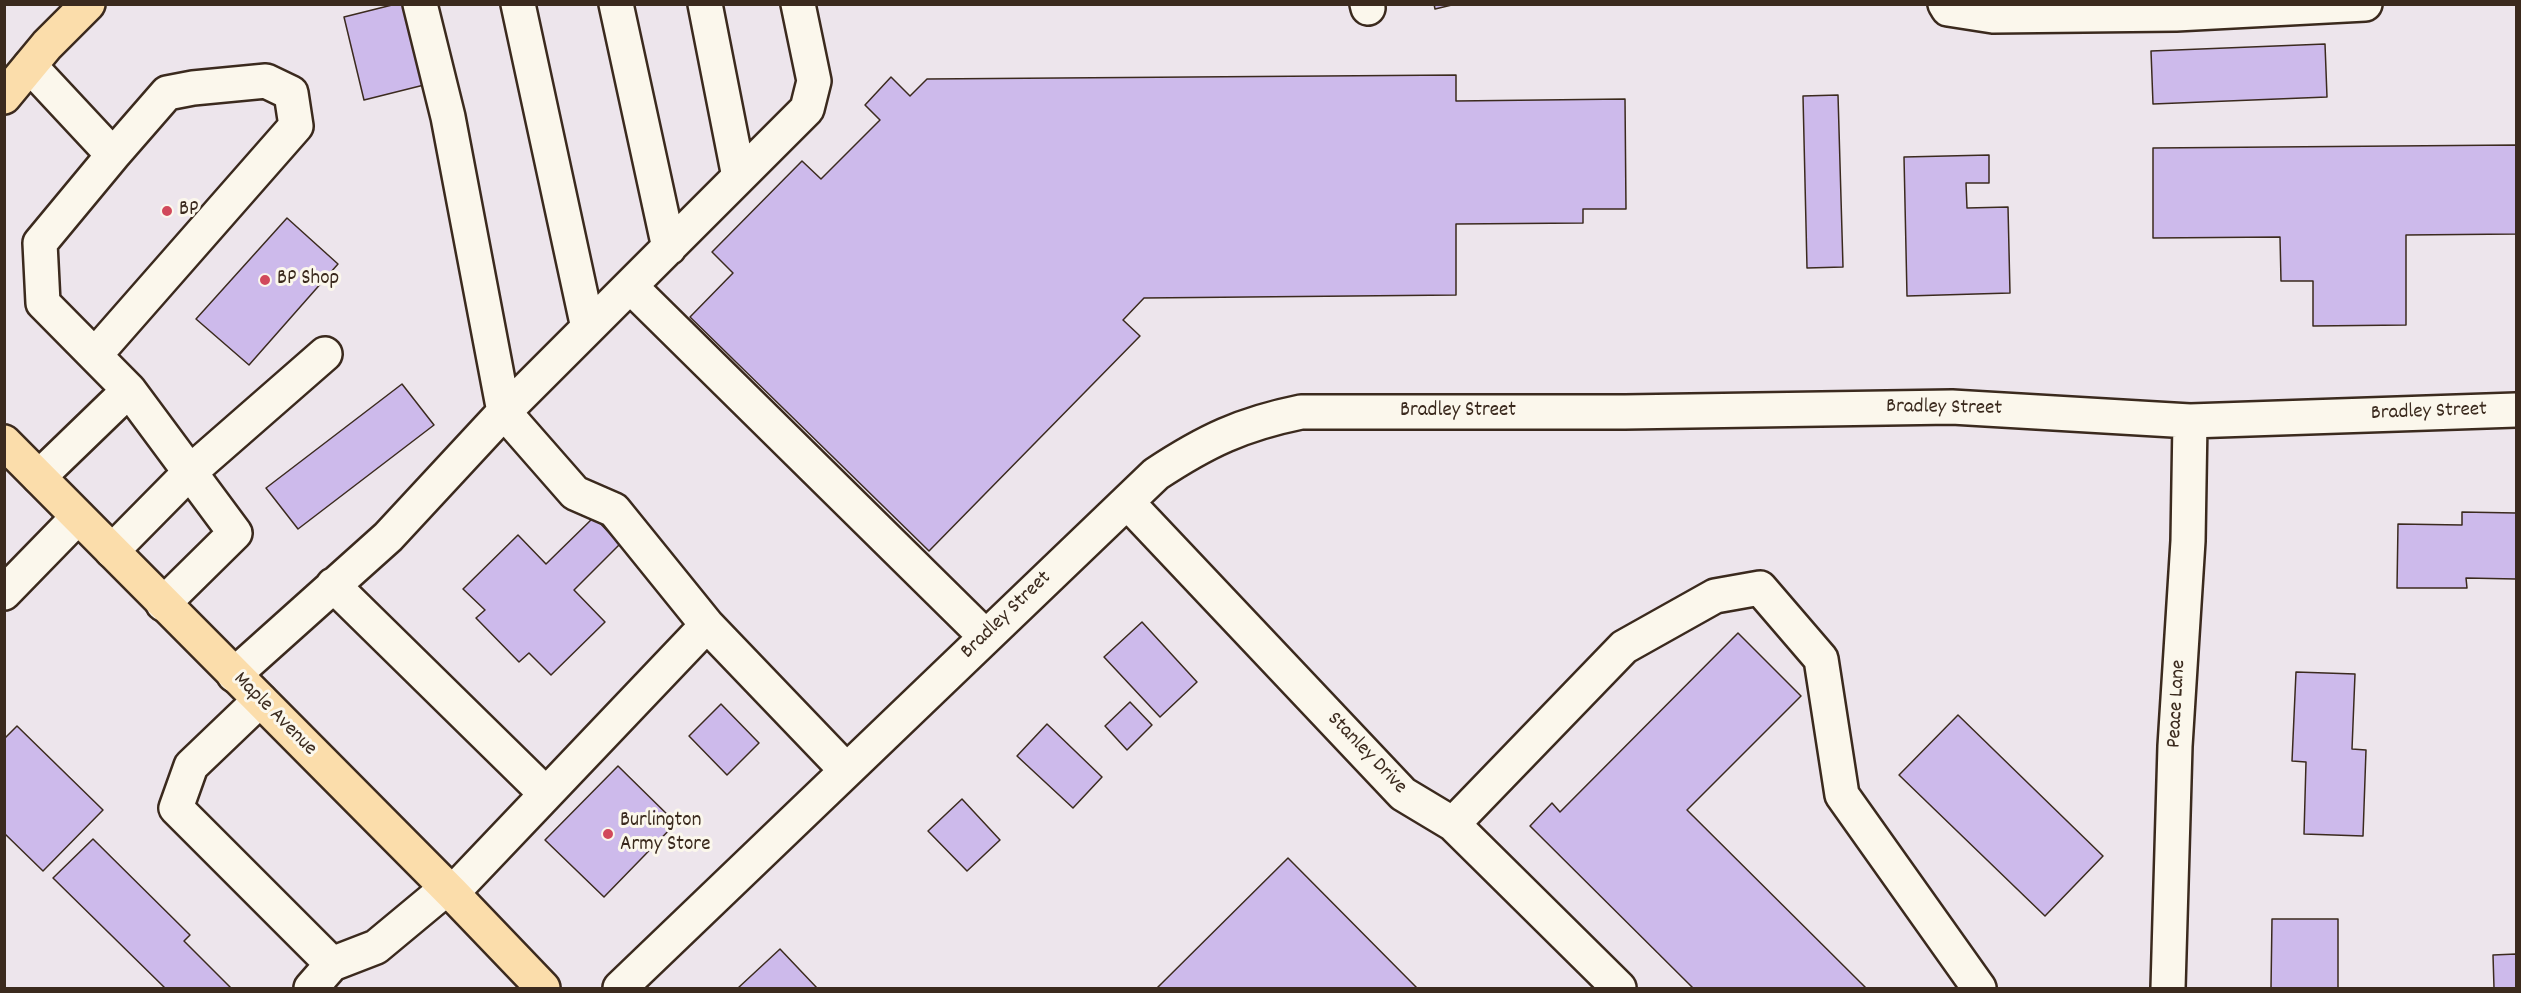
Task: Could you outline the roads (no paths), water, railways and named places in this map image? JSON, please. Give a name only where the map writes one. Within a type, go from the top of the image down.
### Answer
[{"type":"main road","points":[[4,97],[47,45],[88,4]]},
{"type":"main road","name":"Maple Avenue","points":[[4,442],[449,890],[529,984]]},
{"type":"street","points":[[420,4],[448,117],[504,412],[575,493],[614,510],[707,625],[846,770]]},
{"type":"street","points":[[518,4],[588,328]]},
{"type":"street","points":[[616,4],[669,248]]},
{"type":"street","points":[[705,4],[739,177]]},
{"type":"street","points":[[234,675],[388,537],[504,412],[588,328],[632,288],[807,110],[814,81],[798,4]]},
{"type":"street","points":[[1945,4],[1948,9],[1993,16],[2176,14],[2365,4]]},
{"type":"street","points":[[30,66],[113,155]]},
{"type":"street","points":[[95,355],[296,126],[291,93],[266,81],[167,93],[40,243],[43,303],[129,390],[235,533],[163,604]]},
{"type":"street","points":[[632,288],[986,637]]},
{"type":"street","points":[[112,551],[190,471],[325,354]]},
{"type":"street","points":[[39,477],[129,390]]},
{"type":"street","name":"Bradley Street","points":[[620,988],[1156,474],[1198,446],[1269,418],[1301,412],[1625,412],[1952,407],[2190,421],[2517,410]]},
{"type":"street","name":"Peace Lane","points":[[2168,988],[2175,746],[2188,541],[2190,421]]},
{"type":"street","name":"Stanley Drive","points":[[1128,503],[1403,794],[1453,824],[1619,988]]},
{"type":"street","points":[[4,593],[78,517]]},
{"type":"street","points":[[333,585],[546,794]]},
{"type":"street","points":[[1453,824],[1624,647],[1715,596],[1760,588],[1821,659],[1842,795],[1979,988]]},
{"type":"street","points":[[260,700],[191,766],[176,808],[322,976],[376,947],[449,890],[546,794],[707,625]]},
{"type":"place","name":"BP","points":[[167,211]]},
{"type":"place","name":"BP Shop","points":[[265,280]]},
{"type":"place","name":"Burlington Army Store","points":[[608,834]]}]
